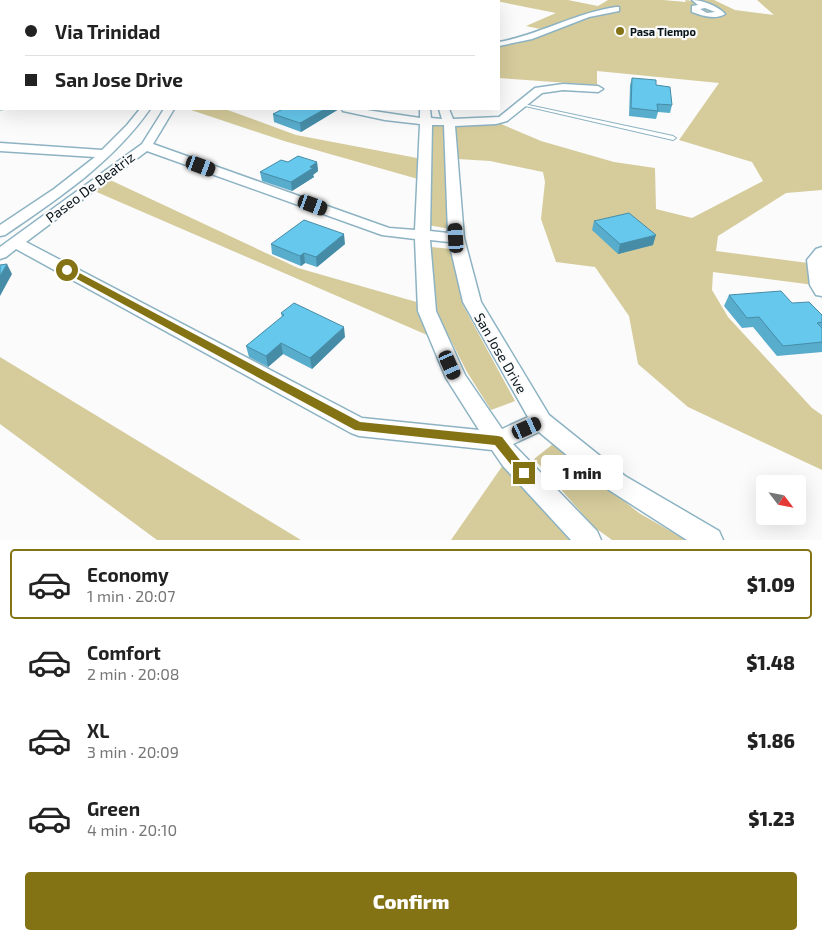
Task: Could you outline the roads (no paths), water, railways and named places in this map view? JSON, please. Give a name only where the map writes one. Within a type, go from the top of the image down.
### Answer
[{"type":"street","points":[[695,0],[702,7]]},
{"type":"street","points":[[500,44],[526,38],[591,13],[616,9]]},
{"type":"street","points":[[351,110],[386,118],[447,116],[496,121],[503,119],[539,90],[551,88],[598,90]]},
{"type":"street","points":[[532,95],[571,98]]},
{"type":"street","points":[[144,110],[134,125],[104,154],[8,237],[358,426],[498,441],[541,422]]},
{"type":"street","name":"Paseo De Beatriz","points":[[0,254],[8,237],[146,146],[168,110]]},
{"type":"street","points":[[426,116],[422,235],[426,311],[456,378],[498,441],[511,459],[588,540]]},
{"type":"street","name":"San Jose Drive","points":[[447,116],[456,238],[472,302],[541,422],[617,483],[710,540]]},
{"type":"street","points":[[146,146],[388,232],[456,238]]},
{"type":"street","points":[[0,147],[104,154]]},
{"type":"street","points":[[822,252],[815,260],[818,285],[822,290]]},
{"type":"lane","points":[[521,104],[672,138]]},
{"type":"place","name":"Pasa Tiempo","points":[[620,31]]}]
